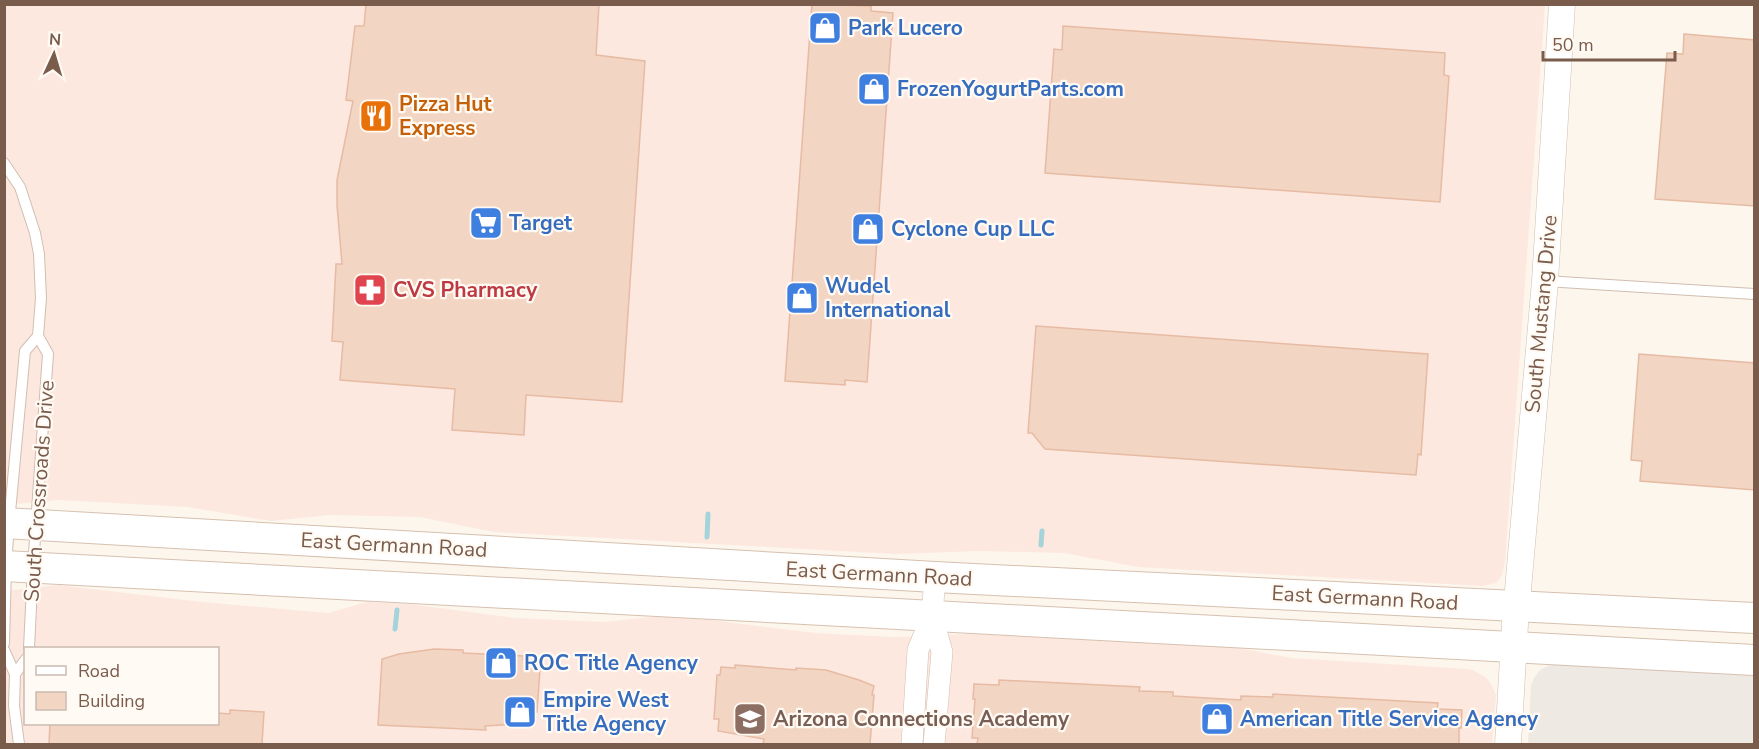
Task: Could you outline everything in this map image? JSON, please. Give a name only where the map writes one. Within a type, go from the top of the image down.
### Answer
[{"type":"main road","name":"East Germann Road","points":[[16,524],[935,577],[1515,625],[1755,660]]},
{"type":"main road","name":"East Germann Road","points":[[14,566],[932,616],[1515,625],[1755,618]]},
{"type":"street","name":"South Mustang Drive","points":[[1508,744],[1515,625],[1545,281],[1562,4]]},
{"type":"street","points":[[912,744],[918,650],[932,616],[935,577]]},
{"type":"street","points":[[932,616],[942,652],[934,744]]},
{"type":"lane","name":"South Crossroads Drive","points":[[4,163],[20,187],[37,243],[41,298],[38,336],[48,354],[16,524],[14,566],[29,647]]},
{"type":"lane","points":[[1545,281],[1755,294]]},
{"type":"lane","name":"South Crossroads Drive","points":[[4,643],[14,566],[25,351],[38,336]]},
{"type":"lane","points":[[4,650],[15,674],[14,706],[19,744]]},
{"type":"lane","points":[[15,674],[24,662]]},
{"type":"shaded area","points":[[5,5],[1545,5],[1505,562],[1502,575],[1496,583],[1483,586],[1138,567],[1064,553],[979,551],[896,554],[494,532],[420,517],[329,515],[271,521],[188,507],[59,500],[5,505]]},
{"type":"shaded area","points":[[58,585],[202,602],[328,613],[367,602],[409,604],[515,618],[604,622],[661,616],[815,633],[893,637],[971,634],[1233,647],[1292,658],[1473,670],[1490,682],[1496,695],[1492,744],[5,744],[4,591]]},
{"type":"shaded area","points":[[1558,664],[1754,675],[1754,744],[1528,744],[1531,685],[1540,670]]},
{"type":"building","name":"Target","points":[[366,4],[599,4],[596,55],[645,61],[622,402],[526,395],[524,435],[452,430],[455,389],[340,380],[343,342],[332,341],[336,264],[342,264],[337,180],[353,101],[346,100],[355,26],[364,26]]},
{"type":"building","points":[[812,4],[871,6],[871,11],[893,13],[867,382],[845,380],[845,385],[785,381]]},
{"type":"building","points":[[1063,26],[1445,53],[1444,75],[1449,76],[1440,202],[1045,173],[1054,49],[1062,50]]},
{"type":"building","points":[[1684,34],[1755,40],[1755,206],[1655,199],[1667,53],[1683,54]]},
{"type":"building","points":[[1036,326],[1428,354],[1421,455],[1418,454],[1416,475],[1045,449],[1032,433],[1028,433]]},
{"type":"building","points":[[1639,354],[1755,363],[1755,490],[1640,481],[1642,461],[1631,460]]},
{"type":"building","points":[[434,649],[524,656],[523,659],[538,660],[537,668],[540,669],[537,712],[533,711],[532,723],[485,726],[486,730],[378,725],[382,659]]},
{"type":"building","points":[[735,665],[826,670],[874,686],[870,744],[763,744],[764,739],[718,731],[719,719],[714,719],[717,675],[720,675],[721,667],[735,668]]},
{"type":"building","name":"American Title Service Agency","points":[[999,680],[1140,687],[1139,691],[1173,692],[1173,696],[1241,700],[1241,696],[1273,697],[1273,694],[1438,703],[1437,709],[1462,710],[1461,728],[1459,728],[1459,744],[977,744],[978,738],[972,738],[974,684],[999,685]]},
{"type":"building","points":[[230,710],[264,712],[262,744],[49,744],[50,725],[219,725],[219,713],[230,714]]},
{"type":"waterway","points":[[707,537],[708,514]]},
{"type":"waterway","points":[[1041,545],[1042,531]]},
{"type":"waterway","points":[[395,629],[397,610]]},
{"type":"place","name":"Park Lucero","points":[[825,28]]},
{"type":"place","name":"FrozenYogurtParts.com","points":[[874,89]]},
{"type":"place","name":"Pizza Hut Express","points":[[376,116]]},
{"type":"place","name":"Target","points":[[486,223]]},
{"type":"place","name":"Cyclone Cup LLC","points":[[868,229]]},
{"type":"place","name":"CVS Pharmacy","points":[[370,290]]},
{"type":"place","name":"Wudel International","points":[[802,298]]},
{"type":"place","name":"ROC Title Agency","points":[[501,663]]},
{"type":"place","name":"Empire West Title Agency","points":[[520,712]]},
{"type":"place","name":"Arizona Connections Academy","points":[[750,719]]},
{"type":"place","name":"American Title Service Agency","points":[[1217,719]]}]
